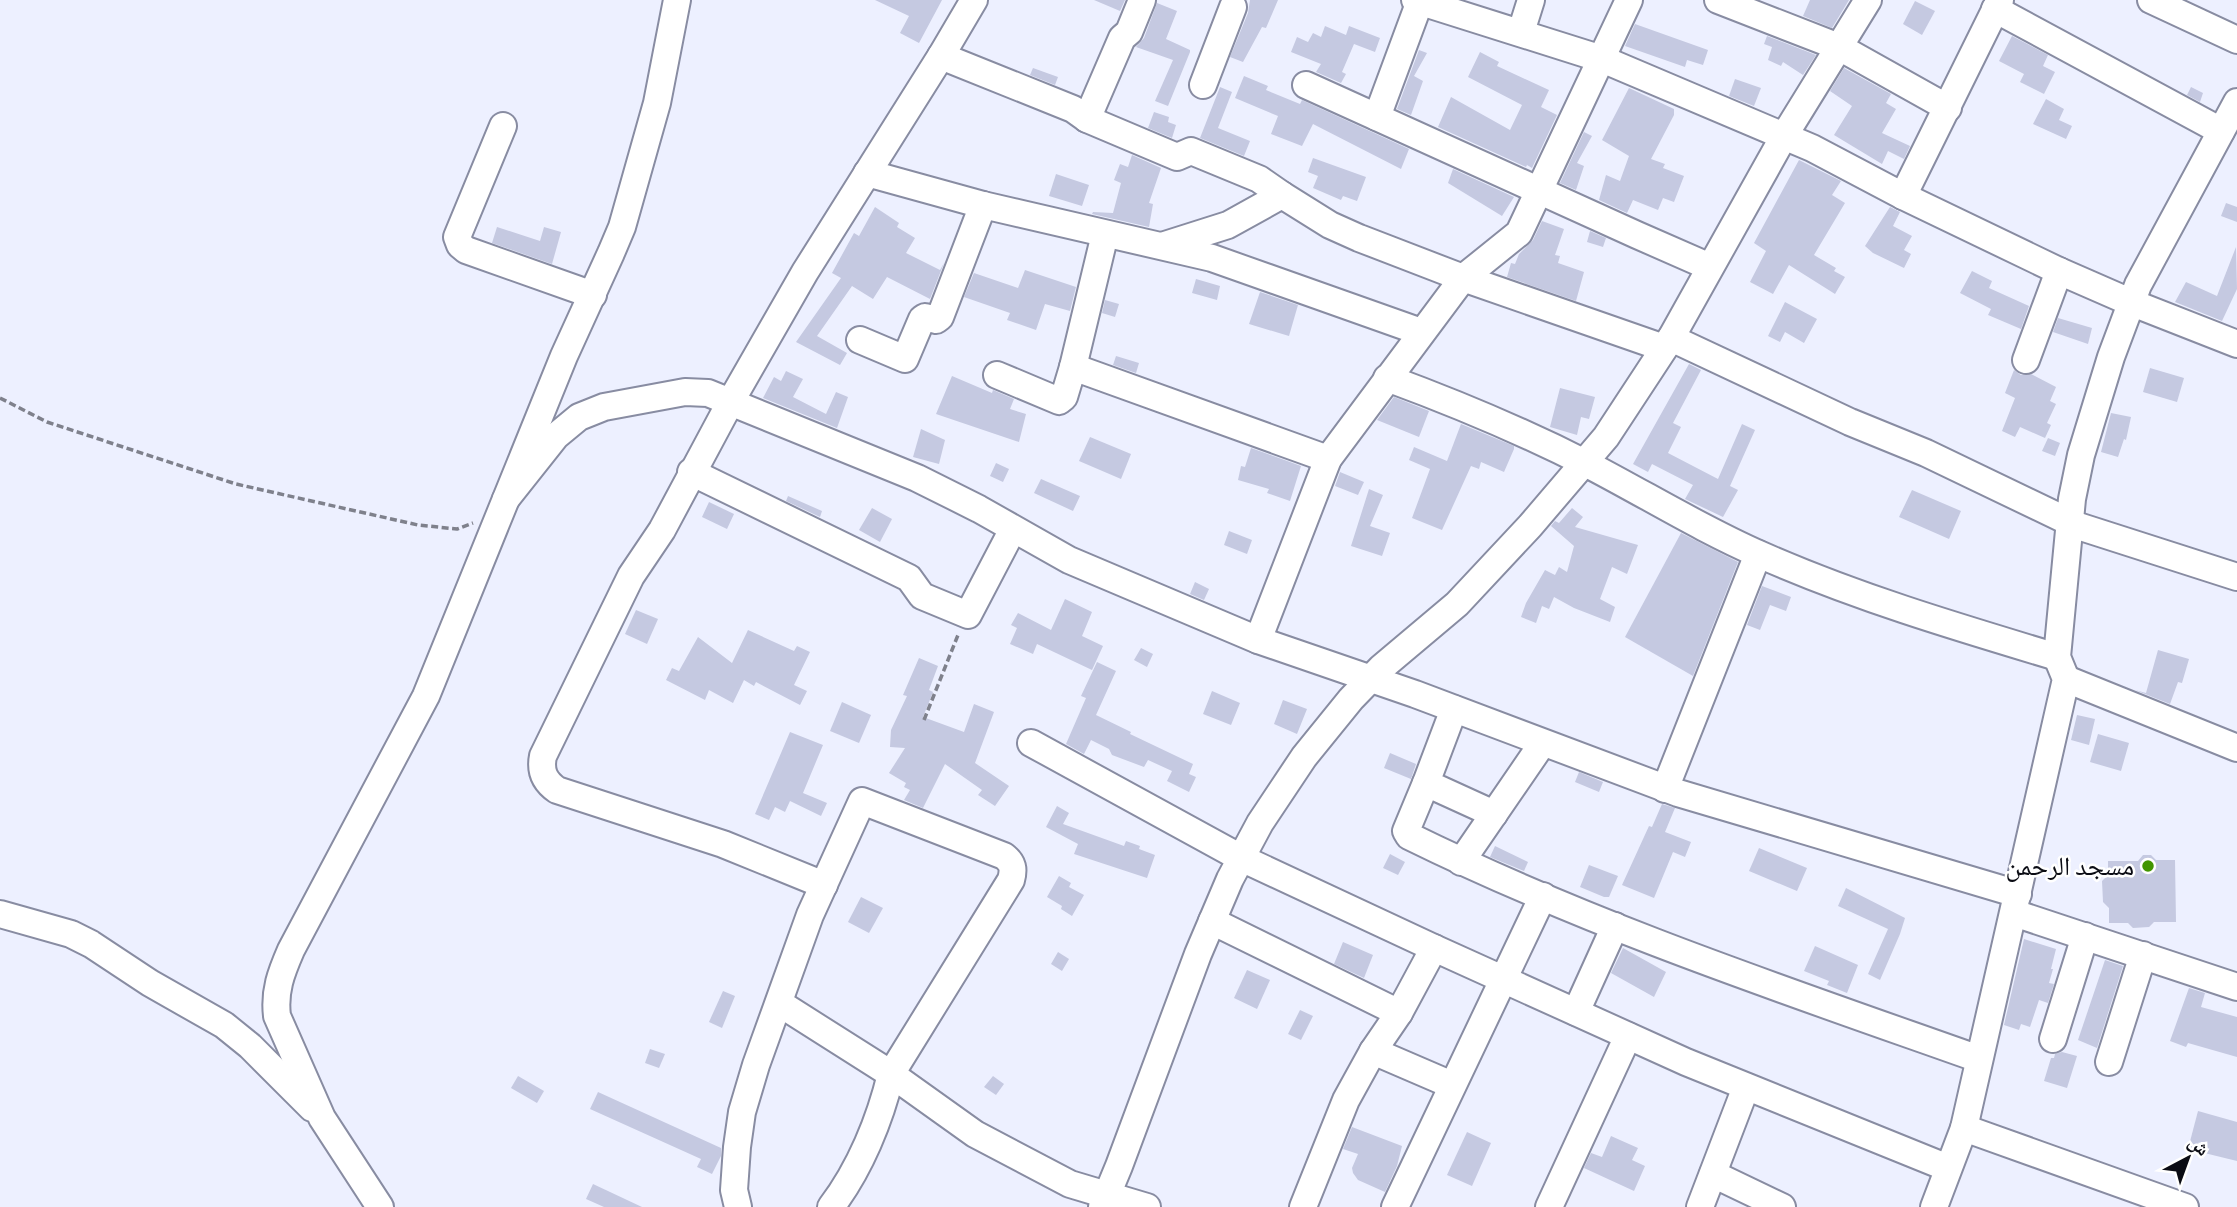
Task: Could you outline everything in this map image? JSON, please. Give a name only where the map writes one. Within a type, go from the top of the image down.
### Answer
[{"type":"street","points":[[380,1207],[322,1118],[277,1016],[275,999],[278,981],[291,950],[426,696],[564,356],[622,227],[670,45],[677,0]]},
{"type":"street","points":[[824,885],[723,844],[557,790],[543,775],[543,756],[631,576],[662,530],[691,472],[805,272],[974,0]]},
{"type":"street","points":[[1087,119],[1122,38],[1129,32],[1142,0]]},
{"type":"street","points":[[1521,32],[1531,0]]},
{"type":"street","points":[[1258,640],[1328,459],[1463,278],[1518,233],[1540,192],[1629,0]]},
{"type":"street","points":[[1718,0],[1839,47],[1948,108]]},
{"type":"street","points":[[1105,1201],[1212,921],[1260,823],[1304,757],[1370,679],[1464,597],[1585,464],[1627,407],[1667,343],[1784,136],[1868,0]]},
{"type":"street","points":[[2151,0],[2237,40]]},
{"type":"street","points":[[1377,117],[1418,1],[1602,59],[1784,136],[2059,271],[2237,344]]},
{"type":"street","points":[[1202,85],[1229,2]]},
{"type":"street","points":[[1903,196],[1997,5],[2221,131]]},
{"type":"street","points":[[941,56],[1073,109],[1087,119],[1177,157],[1191,151],[1259,179],[1337,228],[1463,278],[1667,343],[1926,453],[2099,534],[2237,577]]},
{"type":"street","points":[[1306,85],[1710,267]]},
{"type":"street","points":[[1934,1207],[1964,1128],[2016,903],[2061,668],[2072,499],[2081,455],[2130,302],[2237,102]]},
{"type":"street","points":[[503,126],[457,237],[460,245],[466,250],[593,295]]},
{"type":"street","points":[[867,173],[982,205],[1225,263],[1421,332]]},
{"type":"street","points":[[1160,246],[1228,225],[1282,195]]},
{"type":"street","points":[[860,340],[905,359],[922,319],[925,317],[936,320],[940,317],[982,205]]},
{"type":"street","points":[[997,375],[1059,401],[1064,397],[1105,234]]},
{"type":"street","points":[[2026,359],[2059,271]]},
{"type":"street","points":[[1073,367],[1328,459]]},
{"type":"street","points":[[1387,378],[1509,427],[1758,554],[1837,586],[2061,668],[2237,748]]},
{"type":"street","points":[[506,499],[556,436],[579,417],[604,407],[685,392],[708,393],[916,478],[1069,560],[1258,640],[1454,709],[1665,789],[2016,903],[2085,936],[2237,987]]},
{"type":"street","points":[[691,472],[909,578],[922,596],[968,615],[1013,529]]},
{"type":"street","points":[[1665,789],[1758,554]]},
{"type":"street","points":[[1454,709],[1406,834],[1461,862],[1615,926],[1979,1059]]},
{"type":"street","points":[[1031,744],[1241,858],[1434,948],[1746,1087],[1948,1168]]},
{"type":"street","points":[[1461,862],[1542,744]]},
{"type":"street","points":[[1426,783],[1494,814]]},
{"type":"street","points":[[738,1207],[734,1190],[742,1112],[810,915],[862,801],[999,853],[1011,861],[1014,871],[891,1074],[884,1102],[855,1167],[831,1207]]},
{"type":"street","points":[[1395,1207],[1543,896]]},
{"type":"street","points":[[0,914],[71,934],[224,1025],[250,1046],[322,1118]]},
{"type":"street","points":[[1212,921],[1398,1013]]},
{"type":"street","points":[[1576,1013],[1615,926]]},
{"type":"street","points":[[2053,1039],[2085,936]]},
{"type":"street","points":[[1303,1207],[1346,1100],[1434,948]]},
{"type":"street","points":[[2109,1062],[2143,955]]},
{"type":"street","points":[[779,1003],[891,1074],[975,1135],[1105,1201],[1147,1207]]},
{"type":"street","points":[[1549,1207],[1628,1036]]},
{"type":"street","points":[[1373,1051],[1452,1085]]},
{"type":"street","points":[[1700,1207],[1746,1087]]},
{"type":"street","points":[[1964,1128],[2185,1207]]},
{"type":"street","points":[[1713,1174],[1782,1207]]},
{"type":"path","points":[[0,398],[47,422],[236,484],[418,526],[457,529],[480,520]]},
{"type":"path","points":[[924,720],[951,647],[968,615]]},
{"type":"building","points":[[875,0],[942,0],[919,43],[900,33],[909,16]]},
{"type":"building","points":[[1094,0],[1125,0],[1120,11]]},
{"type":"building","points":[[1250,0],[1278,0],[1266,28],[1262,27],[1243,62],[1230,57],[1248,13]]},
{"type":"building","points":[[1810,0],[1849,0],[1832,28],[1803,16]]},
{"type":"building","points":[[1915,1],[1935,11],[1922,35],[1903,24]]},
{"type":"building","points":[[1157,3],[1177,11],[1166,39],[1190,50],[1168,106],[1155,101],[1173,60],[1136,47],[1144,38]]},
{"type":"building","points":[[1635,24],[1708,50],[1703,65],[1687,60],[1685,67],[1625,46]]},
{"type":"building","points":[[1325,26],[1346,35],[1349,26],[1380,38],[1375,52],[1354,44],[1342,72],[1346,74],[1341,83],[1316,72],[1321,64],[1291,52],[1297,37],[1308,42],[1313,33],[1321,37]]},
{"type":"building","points":[[1767,36],[1816,55],[1803,75],[1783,62],[1781,66],[1768,60],[1772,47],[1764,44]]},
{"type":"building","points":[[2012,36],[2048,55],[2043,66],[2055,72],[2044,94],[2020,82],[2024,74],[1999,61]]},
{"type":"building","points":[[1419,50],[1427,53],[1414,76],[1423,81],[1411,115],[1397,109]]},
{"type":"building","points":[[1480,52],[1499,62],[1497,66],[1549,90],[1541,107],[1557,115],[1532,168],[1438,127],[1451,97],[1510,130],[1522,105],[1468,77]]},
{"type":"building","points":[[1033,68],[1058,77],[1055,85],[1030,75]]},
{"type":"building","points":[[1844,68],[1891,94],[1886,103],[1896,109],[1882,133],[1910,146],[1904,159],[1888,151],[1882,164],[1834,135],[1852,106],[1830,91]]},
{"type":"building","points":[[1244,76],[1268,86],[1266,90],[1300,104],[1302,100],[1409,149],[1401,169],[1313,124],[1302,146],[1271,134],[1278,116],[1235,98]]},
{"type":"building","points":[[1735,79],[1761,88],[1754,106],[1729,96]]},
{"type":"building","points":[[1220,87],[1232,92],[1218,128],[1250,141],[1244,156],[1200,138]]},
{"type":"building","points":[[2191,87],[2203,93],[2200,102],[2187,95]]},
{"type":"building","points":[[1629,88],[1674,109],[1674,115],[1651,159],[1665,164],[1663,168],[1684,176],[1674,202],[1663,198],[1658,210],[1633,200],[1627,213],[1599,200],[1606,175],[1620,181],[1629,156],[1602,140]]},
{"type":"building","points":[[2046,99],[2064,109],[2059,120],[2072,126],[2066,139],[2033,124]]},
{"type":"building","points":[[1154,112],[1169,117],[1168,122],[1176,125],[1172,138],[1148,128]]},
{"type":"building","points":[[1584,132],[1592,136],[1577,163],[1584,166],[1576,190],[1560,183]]},
{"type":"building","points":[[1132,155],[1161,168],[1149,203],[1153,204],[1149,227],[1092,214],[1113,213],[1121,183],[1114,180],[1120,164],[1128,167]]},
{"type":"building","points":[[1313,158],[1366,177],[1357,201],[1343,196],[1341,200],[1313,188],[1318,176],[1308,172]]},
{"type":"building","points":[[1799,160],[1841,181],[1832,195],[1845,203],[1814,255],[1836,268],[1834,271],[1845,277],[1835,294],[1789,265],[1773,294],[1750,282],[1766,251],[1754,243]]},
{"type":"building","points":[[1453,169],[1514,197],[1502,216],[1448,183]]},
{"type":"building","points":[[1056,174],[1089,185],[1082,206],[1049,196]]},
{"type":"building","points":[[2226,203],[2237,207],[2237,222],[2221,216]]},
{"type":"building","points":[[875,207],[899,223],[897,227],[915,238],[906,253],[940,270],[944,263],[930,299],[887,277],[873,299],[852,286],[817,336],[847,353],[840,365],[796,342],[841,278],[832,273],[854,233],[859,236]]},
{"type":"building","points":[[1890,207],[1900,212],[1893,226],[1912,236],[1904,250],[1911,254],[1904,268],[1873,253],[1865,246]]},
{"type":"building","points":[[1542,221],[1564,229],[1555,255],[1560,256],[1558,263],[1584,272],[1576,301],[1507,277],[1511,263],[1515,264],[1519,254],[1533,240]]},
{"type":"building","points":[[497,227],[540,241],[544,227],[561,232],[552,264],[492,243]]},
{"type":"building","points":[[1590,231],[1606,238],[1603,247],[1587,242]]},
{"type":"building","points":[[2236,247],[2237,289],[2222,321],[2175,302],[2186,282],[2217,296]]},
{"type":"building","points":[[1025,270],[1076,287],[1070,311],[1045,304],[1036,330],[1007,320],[1010,313],[964,297],[974,273],[1018,288]]},
{"type":"building","points":[[1972,271],[1992,281],[1989,288],[2029,306],[2021,329],[1988,315],[1991,309],[1960,293]]},
{"type":"building","points":[[1196,279],[1220,286],[1217,300],[1192,293]]},
{"type":"building","points":[[1260,292],[1298,305],[1289,336],[1249,324]]},
{"type":"building","points":[[1105,300],[1119,304],[1115,317],[1102,313]]},
{"type":"building","points":[[1785,302],[1817,319],[1804,343],[1785,332],[1780,342],[1768,336]]},
{"type":"building","points":[[2058,318],[2092,328],[2088,344],[2053,332]]},
{"type":"building","points":[[1116,356],[1139,363],[1136,373],[1113,365]]},
{"type":"building","points":[[1689,364],[1701,370],[1673,423],[1681,427],[1668,453],[1718,479],[1742,424],[1755,430],[1730,486],[1738,490],[1723,517],[1685,499],[1693,485],[1652,464],[1648,472],[1633,464]]},
{"type":"building","points":[[2150,368],[2184,378],[2177,402],[2143,392]]},
{"type":"building","points":[[2014,370],[2021,375],[2031,374],[2056,387],[2050,401],[2056,404],[2047,423],[2051,425],[2045,438],[2020,427],[2015,437],[2002,431],[2015,398],[2005,393]]},
{"type":"building","points":[[786,371],[803,379],[793,397],[826,414],[836,392],[848,397],[837,428],[763,398],[774,377],[781,381]]},
{"type":"building","points":[[952,376],[1014,399],[1010,409],[1026,414],[1019,442],[936,414]]},
{"type":"building","points":[[1560,388],[1595,397],[1589,419],[1581,417],[1577,435],[1550,427]]},
{"type":"building","points":[[1394,397],[1429,411],[1419,437],[1377,420]]},
{"type":"building","points":[[2111,413],[2131,417],[2126,440],[2124,439],[2118,457],[2101,452]]},
{"type":"building","points":[[1461,424],[1514,446],[1514,449],[1504,472],[1481,462],[1479,469],[1471,466],[1442,530],[1412,518],[1430,469],[1409,460],[1414,447],[1447,461]]},
{"type":"building","points":[[921,429],[945,440],[939,464],[913,457]]},
{"type":"building","points":[[1090,437],[1131,454],[1121,479],[1079,461]]},
{"type":"building","points":[[2048,438],[2060,443],[2055,456],[2042,451]]},
{"type":"building","points":[[1251,448],[1301,466],[1290,501],[1267,493],[1269,489],[1238,480],[1241,466],[1245,467]]},
{"type":"building","points":[[996,463],[1009,469],[1003,482],[990,476]]},
{"type":"building","points":[[1340,472],[1364,482],[1358,495],[1335,486]]},
{"type":"building","points":[[1041,479],[1080,496],[1073,511],[1034,493]]},
{"type":"building","points":[[1369,489],[1383,495],[1370,526],[1390,533],[1382,556],[1351,546]]},
{"type":"building","points":[[1912,490],[1961,511],[1949,539],[1899,517]]},
{"type":"building","points":[[788,496],[822,511],[820,517],[786,501]]},
{"type":"building","points":[[709,502],[734,514],[727,529],[702,517]]},
{"type":"building","points":[[872,508],[892,519],[880,542],[859,530]]},
{"type":"building","points":[[1572,508],[1583,517],[1575,527],[1638,545],[1627,574],[1612,567],[1600,599],[1615,607],[1610,622],[1554,597],[1549,609],[1542,606],[1536,623],[1521,617],[1545,570],[1555,575],[1559,567],[1567,572],[1574,546],[1551,526],[1555,521],[1559,523]]},
{"type":"building","points":[[1229,531],[1252,540],[1247,554],[1224,545]]},
{"type":"building","points":[[1681,533],[1738,562],[1693,676],[1625,637]]},
{"type":"building","points":[[1195,582],[1209,589],[1204,600],[1190,594]]},
{"type":"building","points":[[1762,586],[1791,597],[1786,611],[1770,605],[1760,630],[1747,625]]},
{"type":"building","points":[[1065,599],[1092,612],[1082,636],[1103,646],[1092,670],[1037,644],[1033,654],[1010,644],[1017,628],[1011,625],[1018,613],[1051,630]]},
{"type":"building","points":[[636,610],[658,619],[647,644],[625,634]]},
{"type":"building","points":[[748,630],[794,651],[797,646],[810,652],[794,685],[807,691],[800,705],[756,682],[754,686],[744,680],[733,703],[709,690],[705,700],[666,680],[672,668],[679,671],[698,637],[732,663]]},
{"type":"building","points":[[1141,648],[1153,654],[1147,667],[1134,660]]},
{"type":"building","points":[[2158,650],[2189,659],[2182,683],[2178,682],[2170,704],[2135,690],[2146,693]]},
{"type":"building","points":[[919,658],[938,666],[929,690],[933,692],[923,717],[964,732],[974,704],[994,712],[975,763],[1009,786],[995,806],[978,795],[982,790],[945,764],[923,808],[904,800],[910,790],[904,787],[906,783],[889,773],[905,748],[890,747],[891,730],[907,696],[903,695]]},
{"type":"building","points":[[1097,662],[1116,671],[1096,715],[1193,764],[1189,774],[1196,777],[1189,792],[1167,781],[1172,771],[1148,760],[1144,767],[1112,755],[1109,749],[1091,740],[1084,754],[1066,744],[1086,698],[1081,696]]},
{"type":"building","points":[[1212,691],[1240,703],[1231,725],[1203,714]]},
{"type":"building","points":[[1283,700],[1307,709],[1297,734],[1274,724]]},
{"type":"building","points":[[842,702],[871,715],[859,743],[830,731]]},
{"type":"building","points":[[2077,715],[2095,719],[2089,745],[2071,740]]},
{"type":"building","points":[[790,732],[823,745],[803,793],[827,803],[821,816],[790,801],[785,812],[775,807],[769,820],[755,814]]},
{"type":"building","points":[[2098,734],[2129,743],[2121,771],[2090,762]]},
{"type":"building","points":[[1390,753],[1416,764],[1411,779],[1384,768]]},
{"type":"building","points":[[1579,772],[1603,782],[1599,792],[1575,782]]},
{"type":"building","points":[[1662,804],[1675,808],[1665,832],[1691,842],[1685,857],[1673,852],[1654,898],[1622,885]]},
{"type":"building","points":[[1057,806],[1069,813],[1063,824],[1124,846],[1126,841],[1155,855],[1147,878],[1074,854],[1078,844],[1046,827]]},
{"type":"building","points":[[1495,846],[1528,862],[1524,871],[1490,857]]},
{"type":"building","points":[[1759,848],[1807,868],[1797,891],[1749,871]]},
{"type":"building","points":[[1390,854],[1405,862],[1398,875],[1383,868]]},
{"type":"building","points":[[2143,855],[2151,855],[2156,860],[2175,860],[2176,922],[2154,922],[2149,927],[2133,928],[2128,923],[2109,923],[2109,908],[2103,902],[2102,881],[2108,875],[2108,861],[2138,861]]},
{"type":"building","points":[[1589,865],[1618,876],[1609,897],[1580,887]]},
{"type":"building","points":[[1059,876],[1071,883],[1069,887],[1084,895],[1072,916],[1047,897]]},
{"type":"building","points":[[1846,888],[1905,918],[1880,980],[1868,974],[1888,929],[1838,906]]},
{"type":"building","points":[[861,897],[883,908],[869,933],[848,922]]},
{"type":"building","points":[[2024,939],[2056,949],[2049,983],[2054,984],[2048,1003],[2039,1000],[2030,1027],[2021,1024],[2019,1030],[2004,1025]]},
{"type":"building","points":[[1343,942],[1373,955],[1364,978],[1334,964]]},
{"type":"building","points":[[1815,946],[1858,965],[1847,993],[1827,985],[1829,981],[1804,971]]},
{"type":"building","points":[[1623,948],[1666,972],[1654,997],[1611,973]]},
{"type":"building","points":[[1058,952],[1069,959],[1062,971],[1051,964]]},
{"type":"building","points":[[2105,960],[2123,966],[2097,1048],[2078,1040]]},
{"type":"building","points":[[1247,970],[1270,980],[1257,1009],[1234,998]]},
{"type":"building","points":[[2189,988],[2205,993],[2201,1007],[2237,1017],[2237,1057],[2188,1043],[2186,1047],[2170,1041]]},
{"type":"building","points":[[723,991],[735,996],[722,1028],[709,1022]]},
{"type":"building","points":[[1300,1010],[1313,1016],[1301,1040],[1288,1034]]},
{"type":"building","points":[[650,1049],[665,1054],[659,1068],[645,1063]]},
{"type":"building","points":[[2062,1052],[2077,1056],[2067,1088],[2044,1081],[2051,1058]]},
{"type":"building","points":[[518,1076],[544,1091],[537,1103],[511,1088]]},
{"type":"building","points":[[993,1076],[1004,1084],[996,1095],[984,1087]]},
{"type":"building","points":[[598,1092],[721,1148],[721,1156],[712,1174],[697,1167],[701,1159],[590,1109]]},
{"type":"building","points":[[2198,1111],[2237,1122],[2237,1161],[2188,1149]]},
{"type":"building","points":[[1352,1127],[1402,1146],[1397,1166],[1385,1192],[1358,1180],[1353,1173],[1352,1168],[1358,1154],[1343,1149]]},
{"type":"building","points":[[1467,1132],[1491,1143],[1472,1186],[1447,1175]]},
{"type":"building","points":[[1611,1136],[1638,1148],[1632,1160],[1645,1166],[1634,1191],[1584,1168],[1591,1153],[1602,1157]]},
{"type":"building","points":[[593,1184],[642,1207],[604,1207],[586,1199]]},
{"type":"place","name":"مسجد الرحمن","points":[[2148,866]]}]
